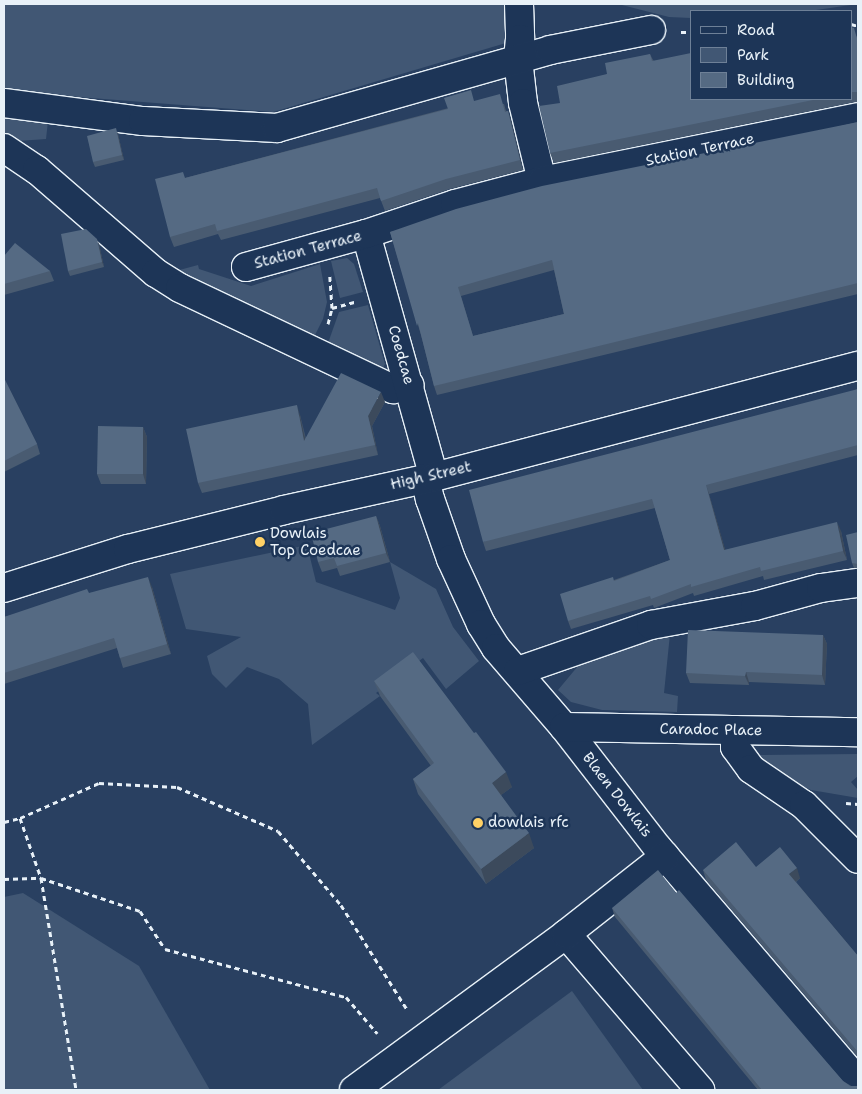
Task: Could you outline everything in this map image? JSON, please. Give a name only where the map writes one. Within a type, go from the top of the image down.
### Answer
[{"type":"street","points":[[519,4],[520,39],[518,59],[523,103],[542,181]]},
{"type":"street","points":[[4,103],[143,121],[277,128],[550,50],[651,30]]},
{"type":"street","name":"Station Terrace","points":[[246,267],[366,234],[455,204],[542,181],[858,117]]},
{"type":"street","points":[[4,148],[37,170],[156,272],[180,288],[393,389],[410,386]]},
{"type":"street","name":"Coedcae","points":[[366,234],[410,386],[430,477]]},
{"type":"street","name":"High Street","points":[[4,588],[128,549],[284,510],[430,477],[858,366]]},
{"type":"street","name":"Blaen Dowlais","points":[[430,477],[430,499],[452,559],[481,624],[496,648],[518,671],[564,727],[665,856],[858,1081]]},
{"type":"street","points":[[518,671],[652,625],[755,606],[821,588],[858,583]]},
{"type":"street","name":"Caradoc Place","points":[[564,727],[858,732]]},
{"type":"street","points":[[735,730],[735,747],[751,769],[804,805],[858,859]]},
{"type":"street","points":[[354,1090],[566,934],[665,856]]},
{"type":"street","points":[[566,934],[700,1090]]},
{"type":"path","points":[[315,352],[327,329],[332,308],[331,280],[320,247]]},
{"type":"path","points":[[4,822],[20,818],[99,783],[177,787],[278,832],[341,905],[400,1001],[426,1036]]},
{"type":"path","points":[[20,818],[41,878],[76,1090]]},
{"type":"path","points":[[4,879],[41,878],[140,911],[165,949],[346,997],[398,1057]]},
{"type":"green space","points":[[4,4],[511,4],[506,43],[273,112],[78,97],[4,89]]},
{"type":"green space","points":[[618,4],[851,5],[816,10],[690,10],[690,18],[669,17]]},
{"type":"green space","points":[[4,114],[48,121],[46,139],[18,141],[4,135]]},
{"type":"green space","points":[[347,258],[354,264],[363,292],[340,298],[331,261]]},
{"type":"green space","points":[[320,264],[327,302],[323,319],[313,339],[172,272],[198,265],[199,269],[251,286]]},
{"type":"green space","points":[[368,305],[385,364],[383,368],[378,370],[327,346],[339,312]]},
{"type":"green space","points":[[307,545],[316,582],[395,610],[400,598],[390,562],[436,589],[453,627],[479,661],[446,689],[423,658],[376,693],[380,696],[312,745],[308,704],[279,679],[247,667],[226,688],[212,674],[207,656],[241,637],[186,629],[170,574]]},
{"type":"green space","points":[[670,634],[664,693],[678,696],[677,712],[602,710],[571,702],[558,690],[578,666],[603,652]]},
{"type":"green space","points":[[858,754],[858,776],[851,782],[858,790],[858,798],[811,790],[774,773],[756,755]]},
{"type":"green space","points":[[23,893],[139,966],[210,1090],[4,1090],[4,897]]},
{"type":"green space","points":[[572,991],[643,1090],[438,1090]]},
{"type":"building","points":[[852,27],[854,28],[858,42],[858,92],[852,92]]},
{"type":"building","points":[[690,53],[690,100],[813,100],[550,153],[539,106],[560,103],[557,86],[607,74],[605,63],[650,54],[652,61]]},
{"type":"building","points":[[471,90],[474,101],[500,94],[505,112],[508,111],[520,160],[446,179],[381,201],[377,188],[217,231],[215,224],[170,237],[155,179],[183,172],[185,178],[448,109],[444,98]]},
{"type":"building","points":[[858,122],[858,283],[434,386],[418,323],[417,326],[390,232],[456,209],[542,186]],"holes":[[[552,260],[564,314],[473,336],[458,287]]]},
{"type":"building","points":[[116,128],[122,155],[93,162],[87,136]]},
{"type":"building","points":[[86,229],[97,239],[102,262],[68,271],[61,234]]},
{"type":"building","points":[[15,243],[50,271],[4,284],[4,256]]},
{"type":"building","points":[[341,373],[381,392],[368,416],[375,445],[198,483],[186,429],[297,405],[304,441]]},
{"type":"building","points":[[4,378],[37,444],[4,461]]},
{"type":"building","points":[[858,389],[858,445],[706,485],[724,550],[837,522],[843,551],[761,571],[760,567],[691,587],[691,584],[651,599],[650,596],[568,621],[560,594],[613,577],[614,581],[670,560],[652,499],[483,542],[469,490]]},
{"type":"building","points":[[98,426],[143,427],[143,474],[97,474]]},
{"type":"building","points":[[376,516],[386,553],[337,566],[334,558],[318,562],[311,533]]},
{"type":"building","points":[[858,532],[858,564],[852,563],[846,535]]},
{"type":"building","points":[[148,577],[167,644],[120,658],[114,638],[4,673],[4,617],[87,589],[89,593]]},
{"type":"building","points":[[688,630],[823,635],[822,675],[746,672],[745,676],[686,673]]},
{"type":"building","points":[[413,652],[506,772],[492,783],[529,833],[481,869],[413,779],[434,763],[374,681]]},
{"type":"building","points":[[736,842],[756,867],[780,847],[797,868],[789,874],[858,956],[858,1052],[703,870]]},
{"type":"building","points":[[658,870],[676,893],[679,890],[843,1081],[850,1086],[858,1086],[858,1090],[762,1090],[612,908]]},
{"type":"place","name":"Dowlais Top Coedcae","points":[[260,542]]},
{"type":"place","name":"dowlais rfc","points":[[478,823]]}]
